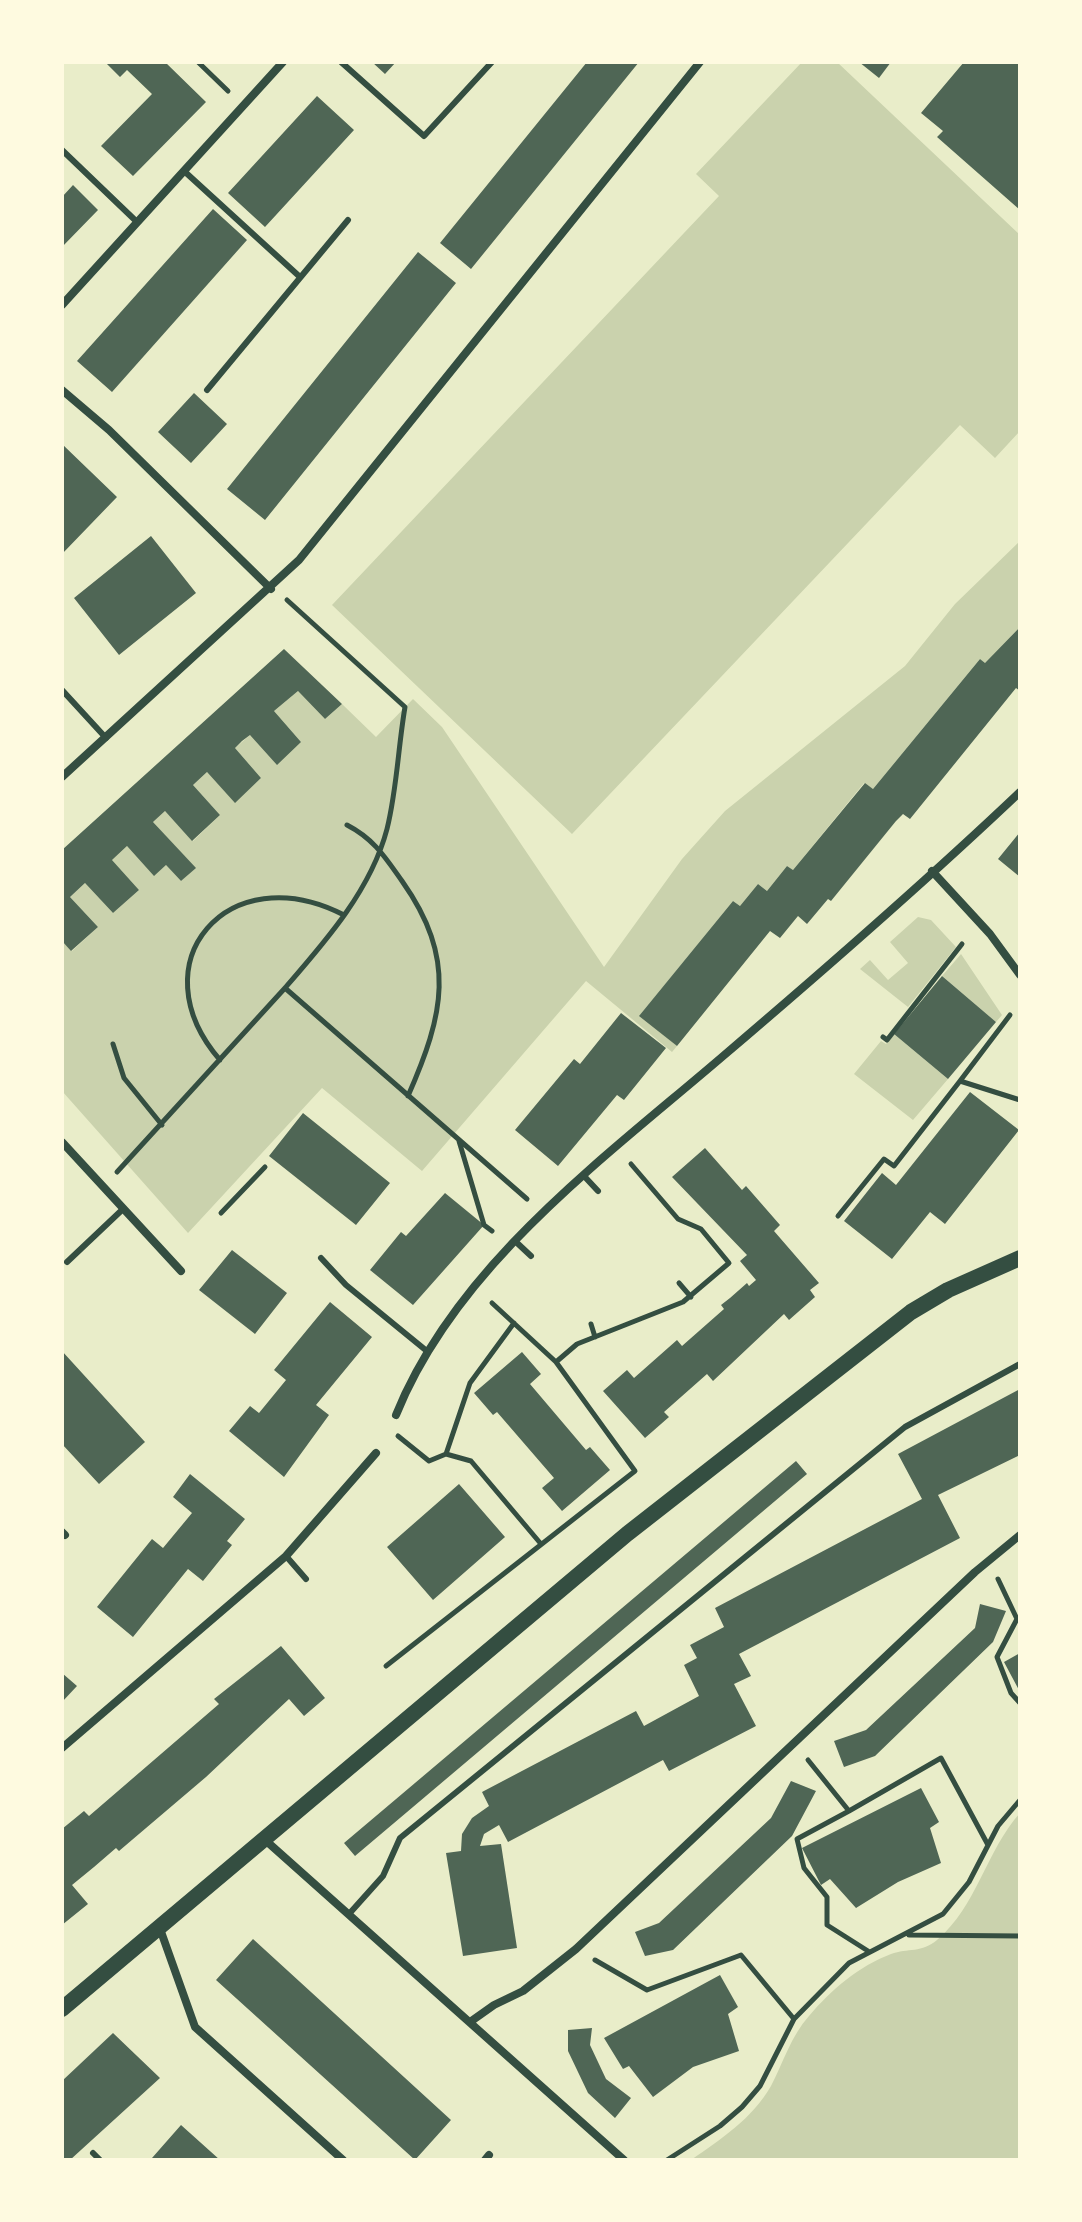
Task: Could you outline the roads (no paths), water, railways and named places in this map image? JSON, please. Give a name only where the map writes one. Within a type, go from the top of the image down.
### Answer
[{"type":"main road","points":[[62,2009],[627,1534],[866,1347],[948,1290],[1020,1258]]},
{"type":"street","points":[[62,305],[283,62]]},
{"type":"street","points":[[62,777],[271,589],[381,461],[700,62]]},
{"type":"street","points":[[62,390],[109,430],[271,589]]},
{"type":"street","points":[[396,1415],[411,1378],[428,1352],[515,1241],[584,1176],[1020,792]]},
{"type":"street","points":[[932,871],[990,934],[1020,975]]},
{"type":"street","points":[[62,1142],[181,1271]]},
{"type":"street","points":[[62,1748],[286,1556],[376,1453]]},
{"type":"street","points":[[470,2022],[494,2005],[523,1991],[576,1949],[989,1560],[1020,1535]]},
{"type":"street","points":[[263,1839],[624,2160]]},
{"type":"street","points":[[159,1925],[195,2027],[343,2160]]},
{"type":"lane","points":[[341,62],[424,136],[492,62]]},
{"type":"lane","points":[[62,150],[137,222]]},
{"type":"lane","points":[[184,171],[300,277]]},
{"type":"lane","points":[[207,390],[348,220]]},
{"type":"lane","points":[[62,690],[106,738]]},
{"type":"lane","points":[[584,1176],[598,1191]]},
{"type":"lane","points":[[67,1262],[123,1209]]},
{"type":"lane","points":[[515,1241],[531,1256]]},
{"type":"lane","points":[[321,1258],[346,1285],[428,1352]]},
{"type":"lane","points":[[349,1914],[383,1876],[400,1838],[905,1427],[1020,1364]]},
{"type":"lane","points":[[286,1556],[306,1579]]},
{"type":"lane","points":[[93,2153],[100,2160]]}]
